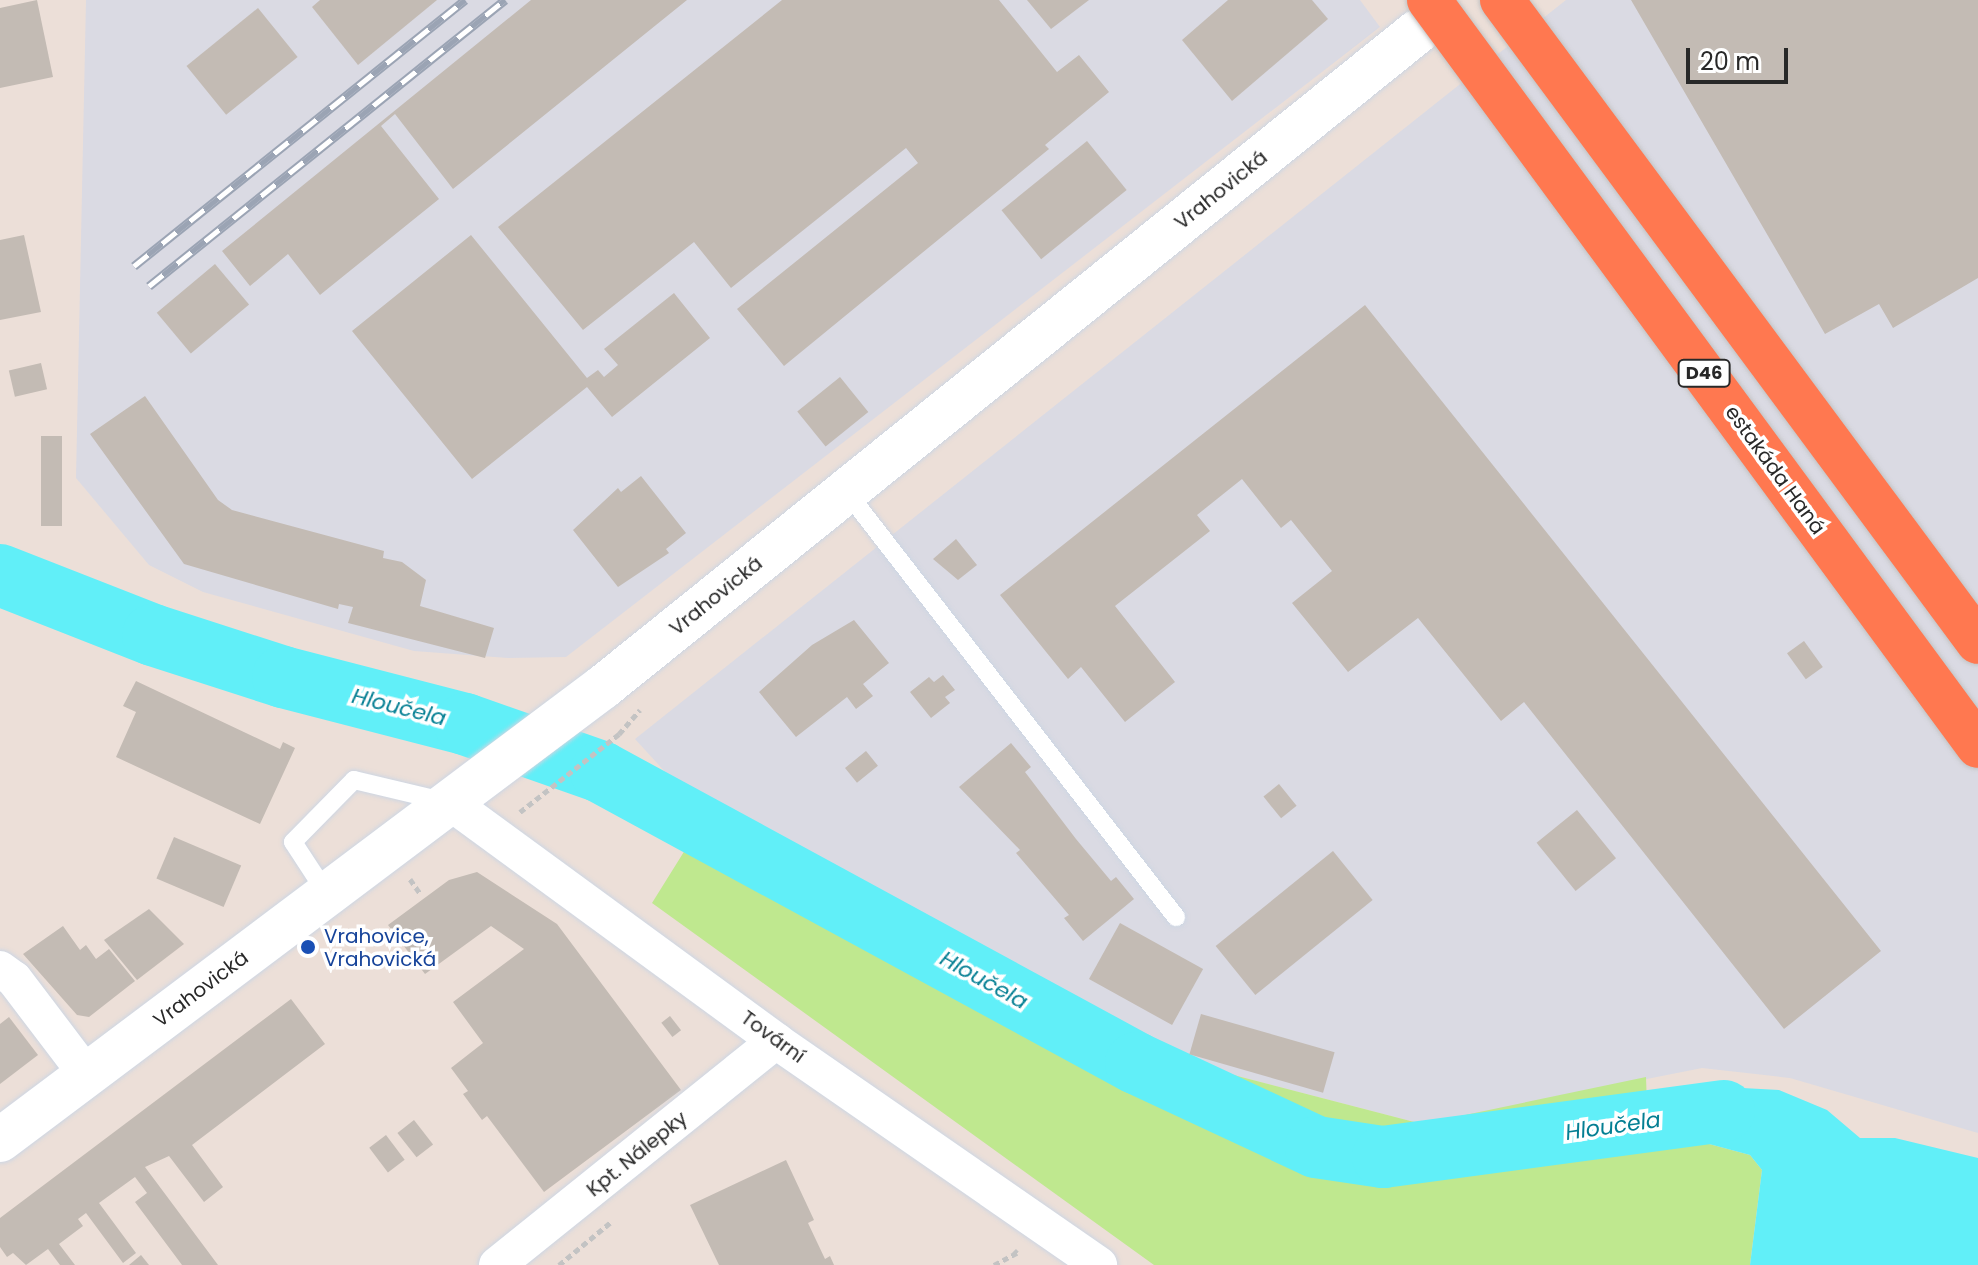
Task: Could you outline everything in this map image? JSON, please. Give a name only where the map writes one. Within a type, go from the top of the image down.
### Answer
[{"type":"highway","name":"D46","points":[[1502,0],[1978,642]]},
{"type":"highway","name":"estakáda Haná","points":[[1423,16],[1978,746]]},
{"type":"street","name":"Vrahovická","points":[[0,1140],[582,703],[846,491],[1423,16]]},
{"type":"street","name":"Tovární","points":[[451,803],[776,1041],[1099,1265]]},
{"type":"street","points":[[0,969],[14,979],[87,1075]]},
{"type":"street","name":"Kpt. Nálepky","points":[[497,1265],[776,1041]]},
{"type":"lane","points":[[846,491],[1176,917]]},
{"type":"lane","points":[[327,894],[293,842],[354,780],[451,803]]},
{"type":"path","points":[[530,802],[619,734]]},
{"type":"shaded area","points":[[86,0],[1360,0],[1380,27],[566,657],[508,658],[414,651],[203,592],[149,565],[76,478]]},
{"type":"shaded area","points":[[1566,0],[1978,0],[1978,1133],[1790,1078],[1702,1068],[1422,1124],[1180,1061],[690,799],[635,739]]},
{"type":"green space","points":[[710,810],[1180,1061],[1422,1124],[1646,1077],[1648,1134],[1672,1134],[1750,1155],[1762,1170],[1750,1265],[1154,1265],[652,903]]},
{"type":"water","points":[[1706,1086],[1779,1090],[1827,1110],[1860,1138],[1895,1138],[1978,1158],[1978,1265],[1750,1265],[1762,1170],[1750,1155],[1672,1134],[1647,1134],[1637,1115],[1647,1098],[1671,1089]]},
{"type":"building","points":[[37,0],[53,77],[0,88],[0,8]]},
{"type":"building","points":[[320,0],[437,0],[358,65],[312,7]]},
{"type":"building","points":[[531,0],[687,0],[453,189],[395,114],[381,126],[439,199],[320,295],[288,254],[250,286],[222,251]]},
{"type":"building","points":[[782,0],[999,0],[1057,72],[1079,55],[1109,92],[1045,145],[1049,149],[784,366],[737,309],[918,163],[906,148],[731,288],[694,242],[583,330],[498,227]]},
{"type":"building","points":[[1027,0],[1089,0],[1051,29]]},
{"type":"building","points":[[1228,0],[1312,0],[1328,19],[1232,101],[1182,40]]},
{"type":"building","points":[[1631,0],[1978,0],[1978,278],[1893,328],[1879,304],[1825,334]]},
{"type":"building","points":[[258,8],[298,57],[226,115],[187,66]]},
{"type":"building","points":[[1087,141],[1127,190],[1041,259],[1002,210]]},
{"type":"building","points":[[24,235],[41,312],[0,320],[0,240]]},
{"type":"building","points":[[471,235],[587,378],[598,370],[604,377],[618,365],[604,349],[674,293],[710,338],[612,417],[587,387],[472,479],[352,331]]},
{"type":"building","points":[[215,264],[249,305],[191,353],[157,313]]},
{"type":"building","points":[[1365,305],[1881,951],[1784,1029],[1524,702],[1501,721],[1418,618],[1348,672],[1292,603],[1332,571],[1291,520],[1281,528],[1242,479],[1197,515],[1210,531],[1115,606],[1175,682],[1125,722],[1081,667],[1068,679],[1000,595]]},
{"type":"building","points":[[41,363],[47,389],[15,397],[9,370]]},
{"type":"building","points":[[840,377],[868,412],[826,447],[797,412]]},
{"type":"building","points":[[145,396],[218,500],[232,510],[384,551],[383,558],[402,562],[426,580],[420,606],[494,628],[485,658],[348,623],[353,607],[339,604],[338,609],[184,564],[90,434]]},
{"type":"building","points":[[41,436],[62,436],[62,526],[41,526]]},
{"type":"building","points":[[641,476],[686,533],[666,549],[669,553],[618,587],[573,530],[618,488],[621,492]]},
{"type":"building","points":[[956,539],[977,565],[958,580],[933,559]]},
{"type":"building","points":[[854,620],[889,663],[863,684],[873,696],[856,709],[847,697],[796,737],[759,692],[812,645]]},
{"type":"building","points":[[1804,641],[1823,667],[1806,679],[1787,653]]},
{"type":"building","points":[[943,675],[955,690],[945,697],[950,703],[931,718],[910,692],[929,677],[934,682]]},
{"type":"building","points":[[136,681],[280,749],[283,742],[295,748],[260,824],[116,757],[136,712],[123,706]]},
{"type":"building","points":[[1011,743],[1031,767],[1025,772],[1076,839],[1111,881],[1116,877],[1134,899],[1083,941],[1064,918],[1069,915],[1016,853],[1020,850],[959,787]]},
{"type":"building","points":[[866,751],[878,766],[857,783],[845,768]]},
{"type":"building","points":[[1279,784],[1297,806],[1281,818],[1263,797]]},
{"type":"building","points":[[1577,810],[1616,858],[1576,891],[1537,843]]},
{"type":"building","points":[[174,837],[241,866],[224,907],[156,878]]},
{"type":"building","points":[[1333,851],[1373,900],[1255,995],[1216,946]]},
{"type":"building","points":[[477,872],[557,924],[681,1090],[544,1192],[487,1116],[482,1120],[463,1094],[468,1091],[451,1068],[483,1043],[453,1002],[524,949],[491,926],[425,974],[388,925],[449,880]]},
{"type":"building","points":[[149,909],[184,944],[137,980],[104,940]]},
{"type":"building","points":[[1120,923],[1203,969],[1172,1025],[1089,979]]},
{"type":"building","points":[[63,926],[80,950],[86,945],[96,959],[109,949],[135,981],[89,1017],[77,1015],[23,954]]},
{"type":"building","points":[[291,999],[325,1044],[192,1145],[223,1187],[204,1202],[169,1156],[145,1167],[218,1265],[182,1265],[135,1202],[147,1193],[135,1177],[99,1203],[136,1253],[123,1263],[86,1213],[78,1219],[83,1226],[59,1244],[75,1265],[60,1265],[48,1249],[26,1265],[13,1253],[7,1257],[0,1247],[0,1218]]},
{"type":"building","points":[[1201,1014],[1335,1052],[1323,1093],[1189,1054]]},
{"type":"building","points":[[670,1016],[681,1030],[672,1037],[661,1023]]},
{"type":"building","points":[[9,1017],[38,1055],[0,1084],[0,1024]]},
{"type":"building","points":[[414,1120],[433,1144],[417,1157],[397,1133]]},
{"type":"building","points":[[386,1135],[405,1160],[388,1172],[369,1148]]},
{"type":"building","points":[[786,1160],[814,1220],[808,1223],[825,1259],[830,1256],[834,1265],[719,1265],[690,1205]]},
{"type":"building","points":[[141,1255],[149,1265],[129,1265]]},
{"type":"waterway","name":"Hloučela","points":[[0,575],[153,635],[283,677],[465,724],[601,772],[1136,1063],[1316,1147],[1383,1157],[1724,1111]]},
{"type":"railway","points":[[134,266],[465,0]]},
{"type":"railway","points":[[149,286],[505,0]]},
{"type":"place","name":"Vrahovice, Vrahovická","points":[[308,947]]}]
